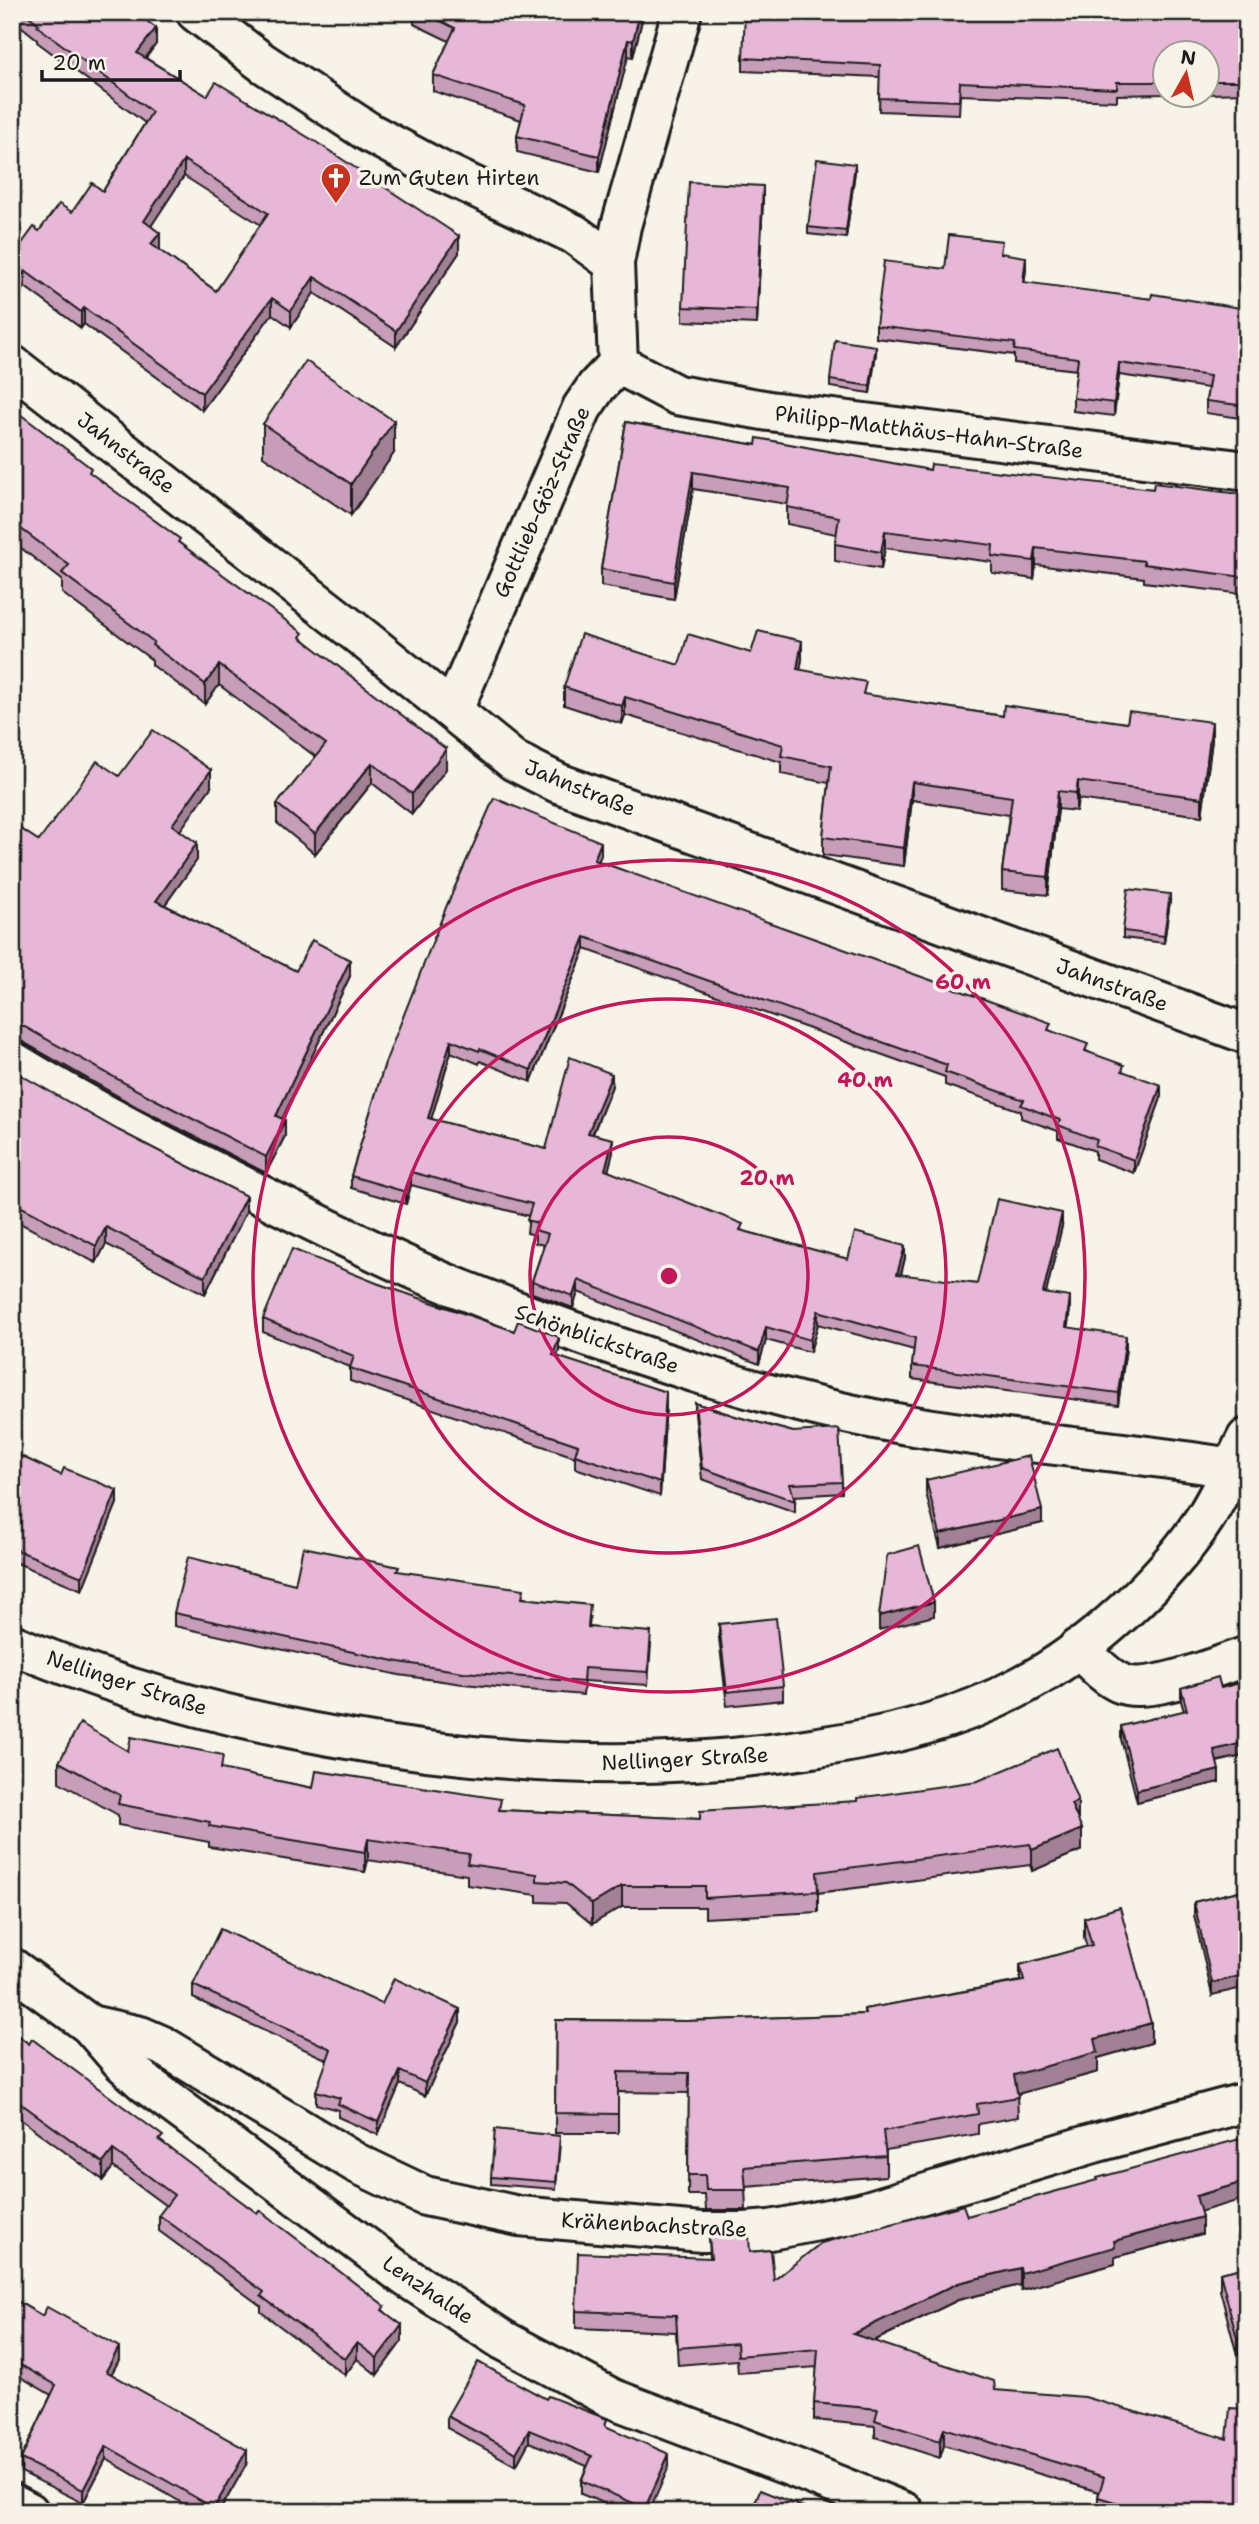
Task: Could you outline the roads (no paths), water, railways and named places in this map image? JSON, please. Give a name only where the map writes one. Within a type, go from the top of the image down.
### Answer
[{"type":"street","points":[[196,12],[264,63],[370,132],[439,170],[574,234],[614,263]]},
{"type":"street","points":[[618,364],[614,263],[621,226],[682,12]]},
{"type":"street","name":"Philipp-Matthäus-Hahn-Straße","points":[[618,364],[677,395],[769,411],[1247,471]]},
{"type":"street","name":"Gottlieb-Göz-Straße","points":[[453,710],[582,408],[597,386],[618,364]]},
{"type":"street","name":"Jahnstraße","points":[[12,365],[453,710],[514,761],[541,776],[1247,1034]]},
{"type":"street","name":"Schönblickstraße","points":[[12,1061],[135,1132],[431,1277],[615,1347],[732,1385],[910,1426],[1162,1457],[1239,1453]]},
{"type":"street","name":"Nellinger Straße","points":[[12,1644],[180,1703],[301,1731],[419,1751],[519,1761],[630,1764],[760,1756],[869,1739],[955,1716],[1011,1691],[1054,1666],[1100,1631],[1161,1574],[1206,1517],[1239,1453]]},
{"type":"street","points":[[1078,1648],[1113,1680],[1132,1686],[1160,1683],[1247,1656]]},
{"type":"street","name":"Lenzhalde","points":[[12,1968],[90,2025],[145,2083],[406,2277],[503,2340],[611,2398],[904,2512]]},
{"type":"street","name":"Krähenbachstraße","points":[[90,2025],[140,2036],[163,2046],[356,2163],[425,2196],[519,2216],[688,2231],[745,2232],[859,2213],[1094,2143],[1247,2102]]},
{"type":"street","points":[[12,2503],[29,2512]]},
{"type":"place","name":"Zum Guten Hirten","points":[[336,205]]}]
